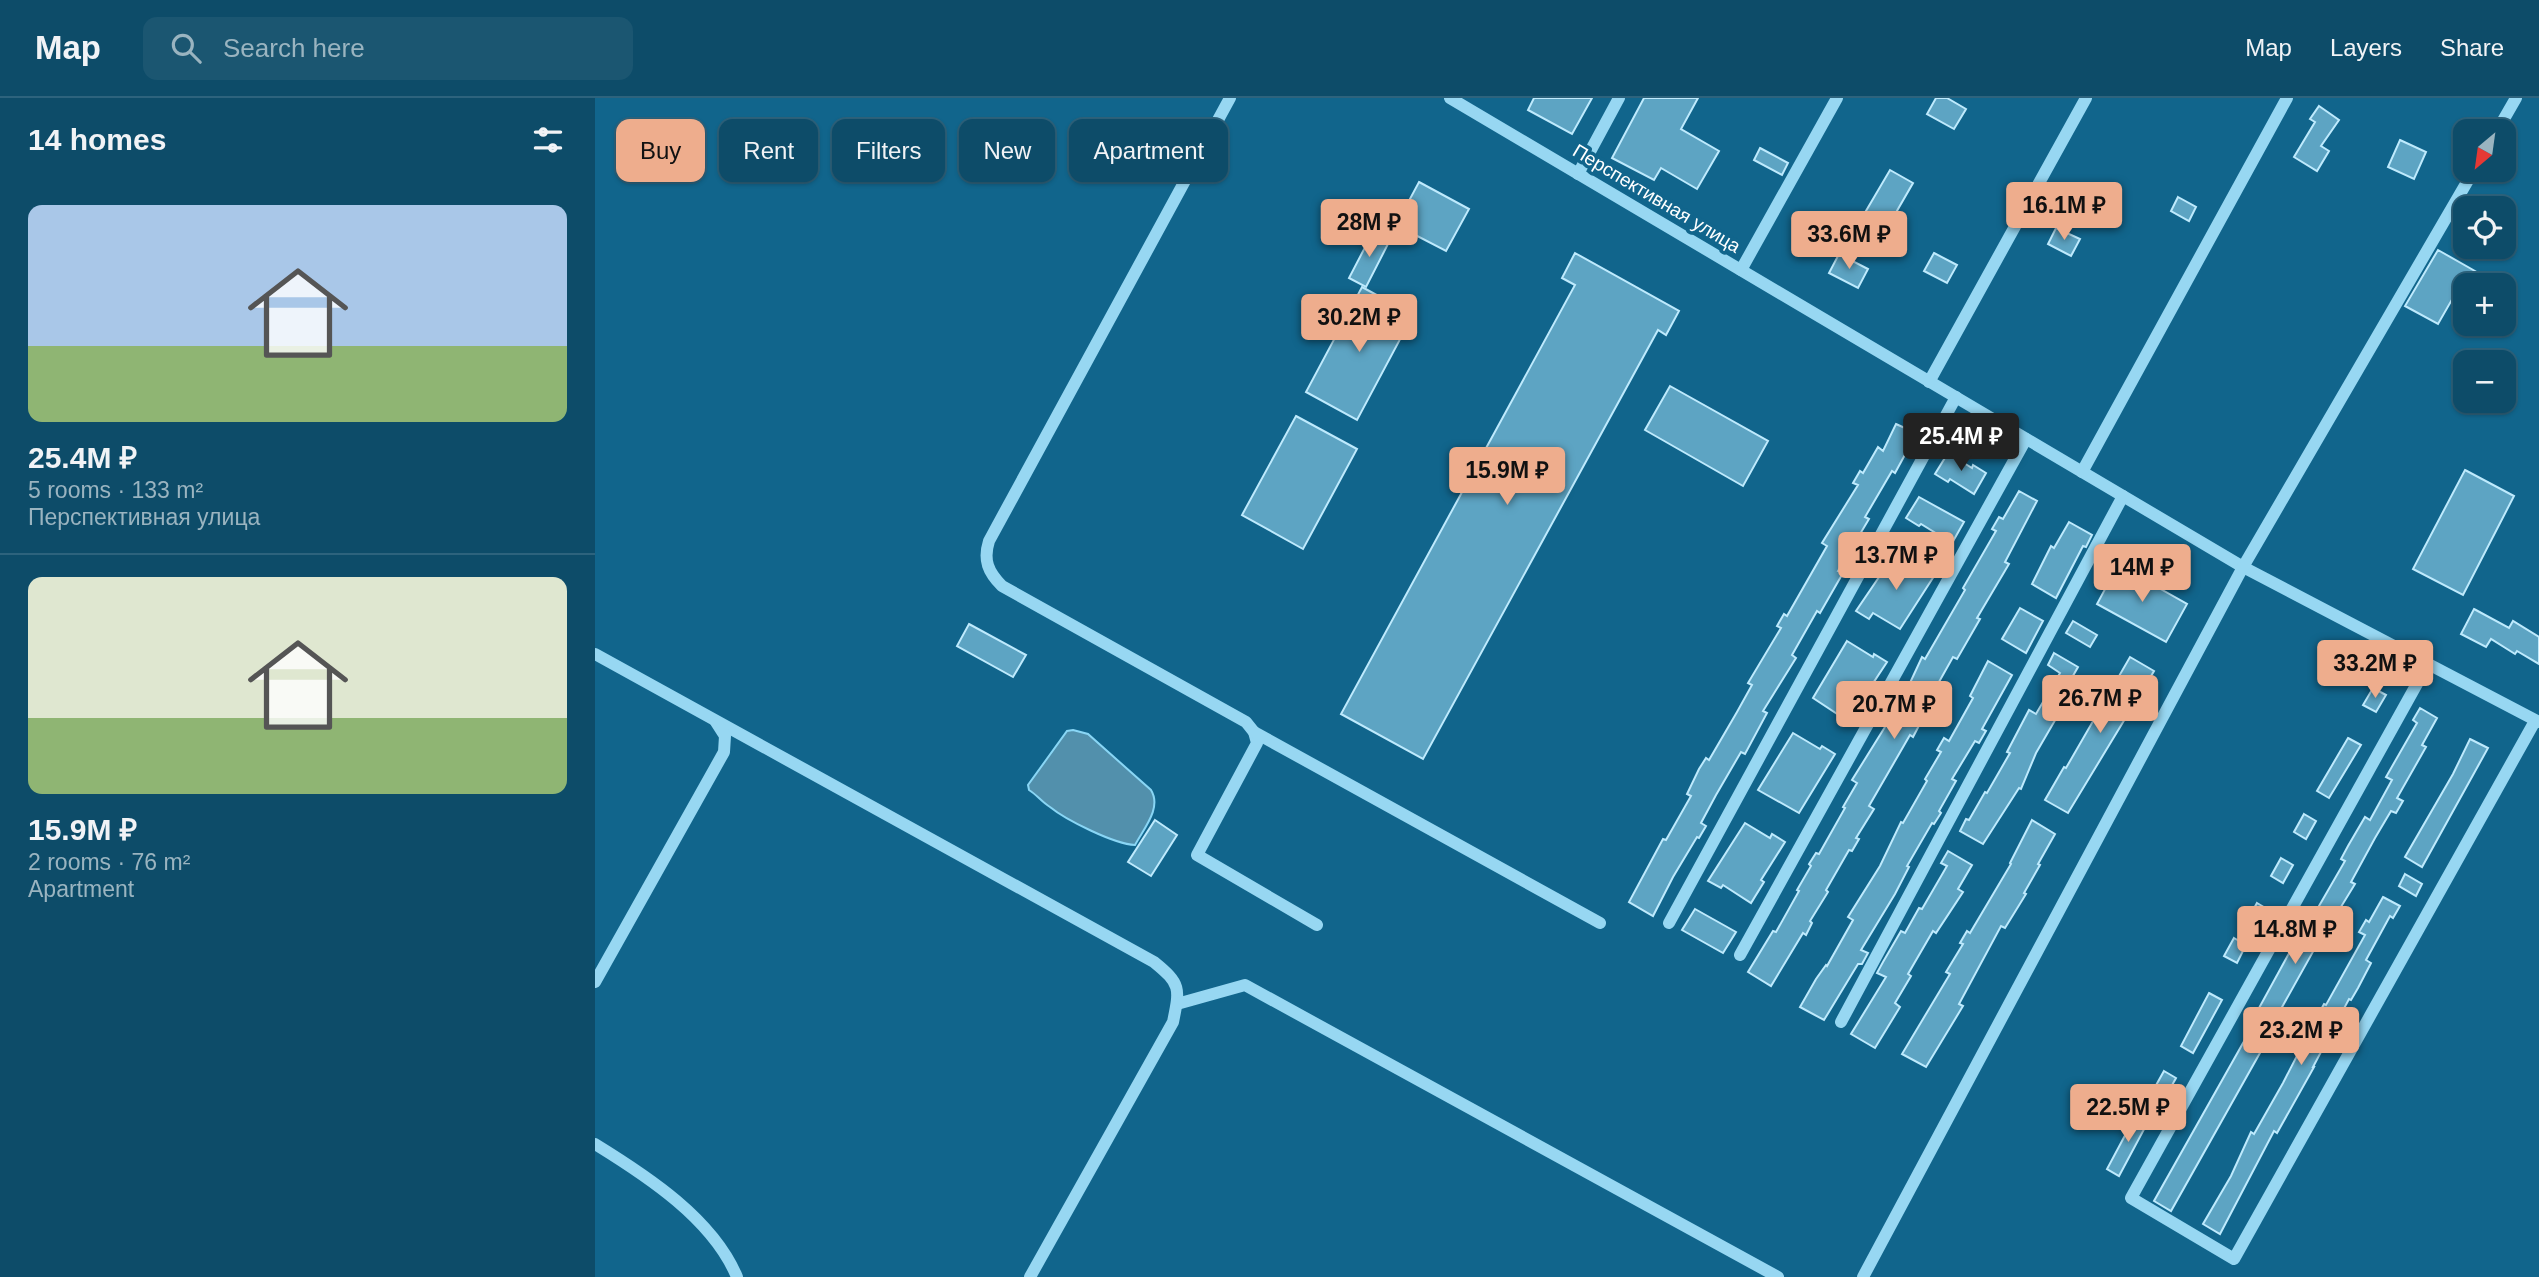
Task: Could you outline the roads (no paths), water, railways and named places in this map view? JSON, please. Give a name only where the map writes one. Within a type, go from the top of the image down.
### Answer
[{"type":"street","points":[[1230,98],[989,541],[986,560],[992,576],[1002,586],[1246,722],[1258,743],[1197,855],[1317,925]]},
{"type":"street","name":"Перспективная улица","points":[[1450,98],[2243,567],[2537,721]]},
{"type":"street","points":[[1578,174],[1619,98]]},
{"type":"street","points":[[1741,270],[1837,98]]},
{"type":"street","points":[[1929,382],[2086,98]]},
{"type":"street","points":[[2082,472],[2287,98]]},
{"type":"street","points":[[2504,119],[2516,98]]},
{"type":"street","points":[[1863,1277],[2243,567],[2467,182]]},
{"type":"street","points":[[1668,923],[1956,397]]},
{"type":"street","points":[[1740,955],[2026,439]]},
{"type":"street","points":[[1840,1022],[2123,496]]},
{"type":"street","points":[[595,653],[1154,962],[1173,978],[1178,995],[1173,1022],[1030,1277]]},
{"type":"street","points":[[2428,664],[2131,1198],[2234,1259],[2537,721]]},
{"type":"street","points":[[595,982],[724,752],[725,736],[715,720]]},
{"type":"street","points":[[1254,732],[1600,923]]},
{"type":"street","points":[[1177,1004],[1245,985],[1778,1277]]},
{"type":"street","points":[[595,1144],[646,1176],[694,1218],[730,1260],[737,1277]]},
{"type":"water","points":[[1067,731],[1088,734],[1151,790],[1154,797],[1153,811],[1135,845],[1103,836],[1078,824],[1057,812],[1029,790],[1028,785]]}]
